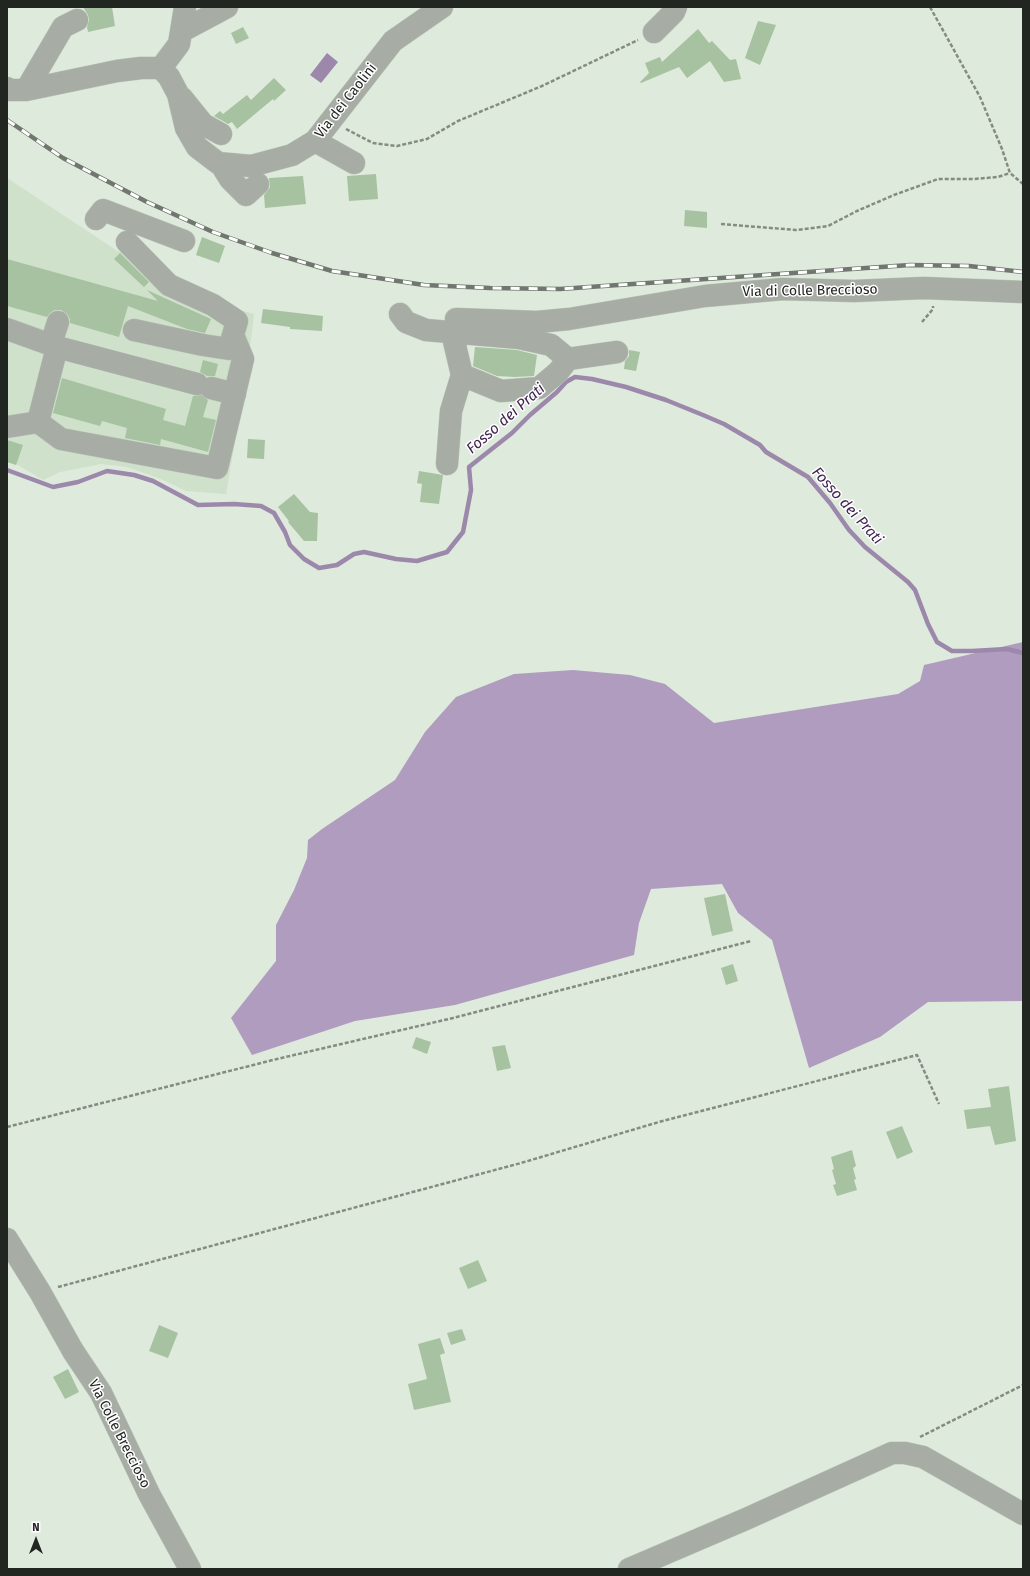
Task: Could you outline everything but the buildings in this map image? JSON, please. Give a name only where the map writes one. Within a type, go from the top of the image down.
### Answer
[{"type":"street","points":[[161,68],[179,44],[185,7]]},
{"type":"street","points":[[182,30],[227,7]]},
{"type":"street","name":"Via dei Caolini","points":[[220,163],[251,166],[292,155],[315,141],[393,41],[442,7]]},
{"type":"street","points":[[654,32],[674,12],[676,7]]},
{"type":"street","points":[[17,89],[63,27],[77,20]]},
{"type":"street","points":[[17,89],[117,70],[161,68],[169,77],[178,94],[203,124],[222,134]]},
{"type":"street","points":[[178,94],[186,128],[197,146],[220,163],[230,179],[246,195],[258,184]]},
{"type":"street","points":[[315,141],[354,163]]},
{"type":"street","points":[[96,219],[103,210],[184,241]]},
{"type":"street","points":[[127,242],[169,286],[213,305],[237,321],[229,349],[134,330]]},
{"type":"street","name":"Via di Colle Breccioso","points":[[454,326],[563,320],[705,296],[783,289],[854,291],[924,288],[1023,292]]},
{"type":"street","points":[[400,314],[406,322],[426,330],[454,326],[551,345],[568,359]]},
{"type":"street","points":[[38,422],[58,322]]},
{"type":"street","points":[[447,464],[451,411],[462,375],[454,326]]},
{"type":"street","points":[[7,329],[54,346],[234,394]]},
{"type":"street","points":[[7,428],[38,422],[61,439],[217,468],[243,359],[233,335]]},
{"type":"street","points":[[462,375],[501,391],[539,388],[558,372],[568,359],[617,352]]},
{"type":"street","name":"Via Colle Breccioso","points":[[7,1239],[40,1292],[73,1351],[107,1403],[149,1494],[190,1569]]},
{"type":"street","points":[[629,1569],[746,1519],[892,1453],[905,1452],[923,1457],[1023,1514]]},
{"type":"path","points":[[930,7],[980,97],[1002,149],[1010,173],[1023,184]]},
{"type":"path","points":[[331,122],[373,143],[397,146],[427,139],[458,121],[550,82],[654,32]]},
{"type":"path","points":[[721,224],[796,230],[828,226],[857,211],[938,179],[998,177],[1010,173]]},
{"type":"path","points":[[7,1127],[277,1059],[453,1018],[751,941]]},
{"type":"path","points":[[40,1292],[521,1164],[659,1122],[917,1055],[939,1104]]},
{"type":"path","points":[[918,1438],[1023,1385]]},
{"type":"shaded area","points":[[327,53],[338,62],[321,83],[310,75]]},
{"type":"shaded area","points":[[7,178],[119,252],[124,247],[159,276],[240,310],[254,314],[248,365],[226,494],[186,491],[161,479],[127,467],[101,464],[60,472],[43,480],[18,465],[7,462]]},
{"type":"shaded area","points":[[1023,642],[1023,1001],[928,1002],[880,1037],[809,1068],[772,940],[738,913],[722,884],[651,889],[639,923],[634,955],[455,1005],[355,1021],[252,1055],[231,1018],[276,961],[276,925],[294,890],[307,858],[308,840],[395,780],[425,732],[456,697],[514,674],[573,670],[630,675],[665,684],[714,723],[898,694],[920,681],[924,665]]},
{"type":"waterway","name":"Fosso dei Prati","points":[[7,470],[53,487],[78,482],[107,471],[134,475],[153,481],[198,505],[234,504],[261,506],[274,513],[285,532],[290,545],[304,559],[319,568],[337,565],[354,554],[364,552],[396,559],[417,561],[447,552],[463,532],[471,490],[469,467],[512,433],[566,382],[575,377],[592,379],[626,387],[666,400],[724,424],[760,445],[766,452],[808,477],[830,503],[849,530],[865,547],[908,582],[915,590],[928,624],[937,642],[952,651],[1007,649],[1023,653]]},
{"type":"railway","points":[[7,120],[63,158],[147,202],[213,232],[272,253],[332,271],[424,285],[560,289],[910,265],[969,266],[1023,272]]}]
